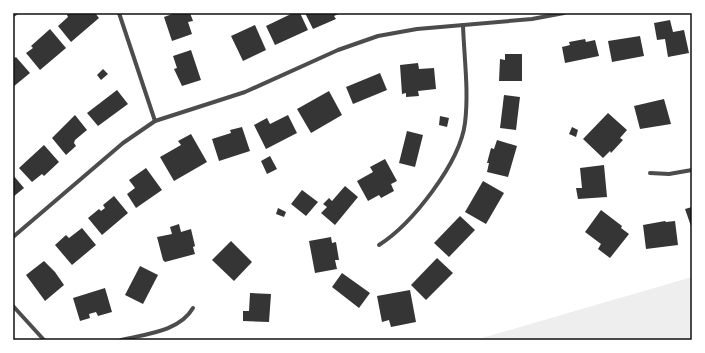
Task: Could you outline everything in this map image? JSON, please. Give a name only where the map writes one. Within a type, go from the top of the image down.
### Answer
[{"type":"street","points":[[119,13],[155,121]]},
{"type":"street","points":[[13,237],[123,143],[155,121],[245,92],[338,50],[372,38],[410,30],[524,20],[564,13]]},
{"type":"street","points":[[379,246],[396,234],[422,207],[434,190],[460,143],[466,115],[463,25]]},
{"type":"street","points":[[650,173],[669,174],[692,170]]},
{"type":"street","points":[[13,306],[44,340]]},
{"type":"street","points":[[121,340],[172,327],[184,320],[193,308]]},
{"type":"shaded area","points":[[692,277],[692,340],[475,340]]},
{"type":"building","points":[[69,13],[95,13],[99,18],[71,42],[58,26],[68,17],[67,15]]},
{"type":"building","points":[[175,13],[190,13],[193,21],[188,22],[192,34],[172,41],[164,17]]},
{"type":"building","points":[[293,13],[300,13],[308,30],[275,45],[266,26]]},
{"type":"building","points":[[305,13],[341,13],[334,16],[336,19],[313,29]]},
{"type":"building","points":[[670,20],[673,32],[684,30],[689,53],[668,57],[665,39],[657,40],[654,23]]},
{"type":"building","points":[[255,25],[266,50],[243,61],[231,36]]},
{"type":"building","points":[[50,29],[66,48],[40,70],[26,53],[33,48],[31,46]]},
{"type":"building","points":[[640,36],[644,56],[612,62],[608,41]]},
{"type":"building","points":[[585,39],[586,42],[595,40],[599,56],[565,63],[562,47],[570,45],[569,42]]},
{"type":"building","points":[[191,50],[201,80],[182,86],[174,69],[177,68],[173,56]]},
{"type":"building","points":[[505,54],[522,54],[522,81],[499,81],[500,59],[505,60]]},
{"type":"building","points":[[16,57],[30,73],[13,87],[13,59]]},
{"type":"building","points":[[418,63],[419,69],[434,68],[436,89],[418,91],[419,96],[406,97],[406,93],[402,94],[400,65]]},
{"type":"building","points":[[103,69],[108,74],[101,80],[97,75]]},
{"type":"building","points":[[380,73],[387,90],[353,104],[346,87]]},
{"type":"building","points":[[117,90],[128,104],[98,126],[87,113]]},
{"type":"building","points":[[329,91],[342,115],[311,133],[297,109]]},
{"type":"building","points":[[504,95],[520,97],[516,130],[500,128]]},
{"type":"building","points":[[664,99],[671,124],[640,129],[634,106]]},
{"type":"building","points":[[608,113],[627,130],[620,138],[623,140],[611,153],[610,151],[603,158],[583,139]]},
{"type":"building","points":[[75,115],[87,130],[75,140],[74,143],[76,146],[66,155],[52,138]]},
{"type":"building","points":[[288,115],[297,133],[266,149],[254,125],[267,118],[270,124]]},
{"type":"building","points":[[440,116],[449,118],[447,127],[439,125]]},
{"type":"building","points":[[242,127],[250,151],[219,161],[212,139],[231,133],[230,130]]},
{"type":"building","points":[[572,127],[578,130],[576,137],[569,134]]},
{"type":"building","points":[[407,131],[423,135],[415,167],[399,163]]},
{"type":"building","points":[[191,134],[207,162],[174,181],[160,157],[181,145],[178,141]]},
{"type":"building","points":[[497,140],[517,146],[508,177],[487,172],[489,163],[487,163],[491,148],[494,149]]},
{"type":"building","points":[[44,145],[59,162],[44,176],[42,174],[32,182],[19,168]]},
{"type":"building","points":[[270,156],[277,169],[267,174],[261,161]]},
{"type":"building","points":[[385,159],[397,181],[391,184],[394,191],[381,198],[379,195],[368,201],[357,181],[373,172],[370,167]]},
{"type":"building","points":[[604,165],[607,197],[578,199],[576,188],[582,188],[580,168]]},
{"type":"building","points":[[146,168],[162,190],[136,208],[127,194],[135,188],[129,180]]},
{"type":"building","points":[[13,175],[24,188],[13,197]]},
{"type":"building","points":[[483,181],[504,193],[486,224],[465,212]]},
{"type":"building","points":[[345,186],[358,197],[335,225],[321,213],[327,207],[323,204],[329,198],[332,201]]},
{"type":"building","points":[[302,190],[318,202],[306,216],[291,204]]},
{"type":"building","points":[[114,196],[128,213],[102,235],[88,218],[99,209],[101,211],[105,208],[103,205]]},
{"type":"building","points":[[692,207],[692,229],[685,209]]},
{"type":"building","points":[[278,208],[286,212],[284,217],[276,214]]},
{"type":"building","points":[[601,210],[622,226],[621,228],[629,234],[610,258],[598,249],[601,244],[585,232]]},
{"type":"building","points":[[460,216],[475,230],[449,257],[434,243]]},
{"type":"building","points":[[665,221],[675,221],[678,245],[646,249],[643,225]]},
{"type":"building","points":[[179,224],[181,232],[191,229],[195,246],[193,247],[195,254],[165,262],[163,260],[157,237],[172,234],[170,227]]},
{"type":"building","points":[[82,228],[96,245],[72,265],[55,245],[66,235],[69,238]]},
{"type":"building","points":[[331,237],[332,243],[336,242],[339,260],[335,260],[337,269],[315,273],[309,241]]},
{"type":"building","points":[[231,241],[252,262],[234,281],[212,260]]},
{"type":"building","points":[[437,258],[453,273],[426,300],[411,285]]},
{"type":"building","points":[[44,261],[55,272],[64,285],[45,301],[26,275]]},
{"type":"building","points":[[140,266],[158,275],[143,304],[125,295]]},
{"type":"building","points":[[342,273],[370,293],[359,308],[332,287]]},
{"type":"building","points":[[105,288],[112,312],[98,316],[96,312],[89,314],[90,318],[80,321],[73,298]]},
{"type":"building","points":[[410,290],[416,322],[391,327],[389,320],[382,322],[377,296]]},
{"type":"building","points":[[250,293],[271,294],[269,322],[243,321],[243,311],[249,311]]}]
